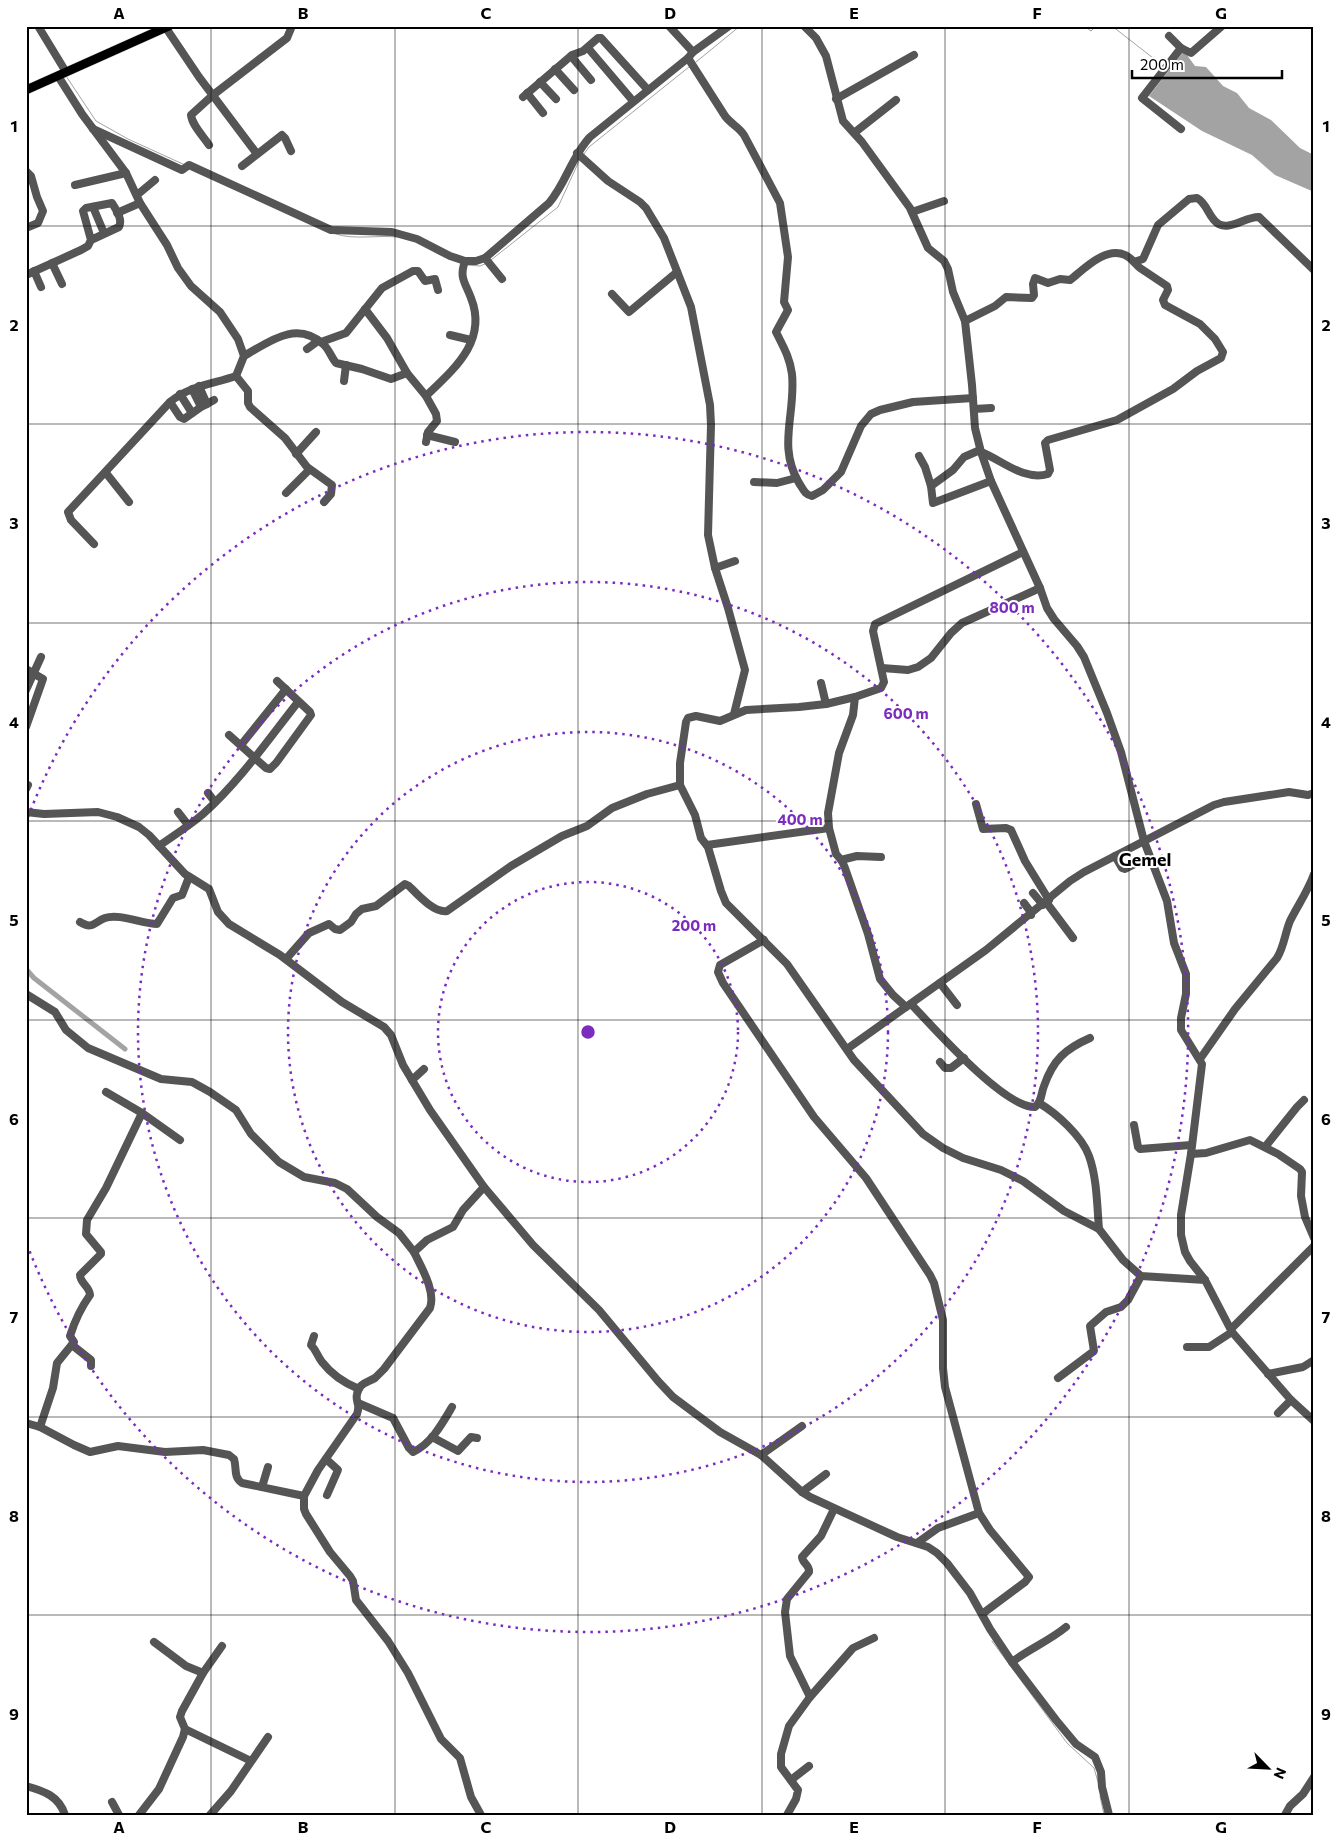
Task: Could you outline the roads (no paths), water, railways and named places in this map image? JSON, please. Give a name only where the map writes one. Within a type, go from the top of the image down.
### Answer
[{"type":"main road","points":[[26,90],[167,27]]},
{"type":"street","points":[[38,26],[93,129],[126,173],[138,199],[185,278],[220,312],[238,339],[244,356],[236,376]]},
{"type":"street","points":[[209,145],[190,116],[213,95],[287,38],[292,26]]},
{"type":"street","points":[[669,26],[725,116],[733,125],[740,129],[780,203],[788,257],[784,302],[788,311],[776,330],[785,348],[792,372],[787,451],[796,478],[806,494],[812,496],[823,490],[841,472],[863,422],[874,413],[913,402],[973,398]]},
{"type":"street","points":[[93,129],[180,170],[185,167],[218,178],[331,230],[402,234],[464,263],[487,261],[549,203],[580,156],[590,137],[648,90],[691,59],[730,26]]},
{"type":"street","points":[[804,26],[816,38],[829,63],[836,99],[843,121],[854,133],[912,212],[928,248],[944,262],[964,321],[975,428],[980,451],[991,481],[1040,588],[1047,608],[1077,646],[1094,680],[1121,752],[1144,841],[1163,888],[1174,943],[1186,974],[1186,994],[1181,1018],[1181,1030],[1200,1059],[1202,1066],[1191,1154],[1180,1215],[1181,1235],[1187,1258],[1205,1280],[1232,1330],[1268,1374],[1314,1422]]},
{"type":"street","points":[[1170,36],[1181,48],[1193,53],[1222,26]]},
{"type":"street","points":[[167,27],[213,95],[257,154]]},
{"type":"street","points":[[544,113],[525,95],[571,56],[588,48],[601,38],[648,90]]},
{"type":"street","points":[[588,48],[634,101]]},
{"type":"street","points":[[1181,48],[1143,95],[1143,99],[1181,129]]},
{"type":"street","points":[[836,99],[914,55]]},
{"type":"street","points":[[571,56],[591,80]]},
{"type":"street","points":[[555,69],[574,90]]},
{"type":"street","points":[[540,82],[556,99]]},
{"type":"street","points":[[854,133],[896,100]]},
{"type":"street","points":[[242,166],[282,135],[291,151]]},
{"type":"street","points":[[580,156],[608,181],[646,208],[664,238],[694,317],[710,405],[712,444],[708,535],[715,568],[745,670],[734,714]]},
{"type":"street","points":[[26,171],[32,177],[43,209],[38,224],[26,228]]},
{"type":"street","points":[[75,185],[126,173]]},
{"type":"street","points":[[118,213],[138,199],[155,180]]},
{"type":"street","points":[[1134,262],[1144,257],[1158,225],[1189,200],[1197,198],[1205,205],[1214,221],[1220,224],[1234,225],[1254,217],[1259,217],[1314,270]]},
{"type":"street","points":[[912,212],[944,201]]},
{"type":"street","points":[[40,287],[30,273],[84,249],[91,240],[120,226],[121,222],[118,213],[112,203],[86,208],[82,212],[91,240]]},
{"type":"street","points":[[93,207],[104,234]]},
{"type":"street","points":[[964,321],[995,306],[1006,297],[1032,298],[1034,295],[1033,284],[1036,278],[1048,283],[1060,278],[1070,280],[1094,261],[1107,254],[1116,252],[1126,255],[1167,286],[1168,289],[1163,303],[1190,317],[1206,330],[1223,352],[1222,357],[1161,396],[1117,420],[1048,440],[1045,443],[1050,470],[1047,475],[1039,476],[1016,471],[980,451]]},
{"type":"street","points":[[487,261],[502,278]]},
{"type":"street","points":[[52,263],[62,284]]},
{"type":"street","points":[[426,396],[461,360],[471,340],[476,319],[472,299],[461,275],[464,263]]},
{"type":"street","points":[[307,349],[320,341],[346,333],[382,288],[415,271],[419,272],[425,281],[435,279],[438,290]]},
{"type":"street","points":[[612,294],[629,312],[676,272]]},
{"type":"street","points":[[365,308],[387,338],[407,372],[426,396],[436,414],[438,419],[426,439],[455,442]]},
{"type":"street","points":[[244,356],[290,333],[302,333],[320,341],[329,351],[335,362],[391,379],[407,372]]},
{"type":"street","points":[[450,335],[471,340]]},
{"type":"street","points":[[344,381],[346,365]]},
{"type":"street","points":[[94,544],[70,520],[67,514],[170,402],[180,394],[195,388],[236,376]]},
{"type":"street","points":[[236,376],[248,391],[250,406],[285,438],[310,470],[332,486],[332,491],[324,502]]},
{"type":"street","points":[[170,402],[182,419],[192,414],[207,404],[195,388]]},
{"type":"street","points":[[180,394],[192,414]]},
{"type":"street","points":[[974,408],[991,408]]},
{"type":"street","points":[[296,454],[316,432]]},
{"type":"street","points":[[931,486],[953,470],[963,458],[980,451]]},
{"type":"street","points":[[919,456],[931,486],[933,503],[991,481]]},
{"type":"street","points":[[286,493],[310,470]]},
{"type":"street","points":[[106,473],[129,502]]},
{"type":"street","points":[[754,482],[777,482],[796,478]]},
{"type":"street","points":[[1023,552],[876,623],[873,630],[882,668],[884,682],[882,686],[855,697],[826,704],[746,710],[720,721],[696,716],[687,719],[680,763],[680,785],[695,815],[701,838],[707,845],[726,903],[764,940],[792,972],[856,1063],[927,1137],[963,1158],[1005,1172],[1023,1181],[1064,1211],[1098,1229],[1123,1260],[1141,1276],[1205,1280]]},
{"type":"street","points":[[715,568],[735,560]]},
{"type":"street","points":[[882,668],[908,670],[918,667],[931,658],[951,633],[962,623],[1040,588]]},
{"type":"street","points":[[26,690],[30,671],[41,657]]},
{"type":"street","points":[[26,728],[43,678],[30,671]]},
{"type":"street","points":[[229,735],[253,758],[269,769],[276,763],[311,716],[310,712],[277,681]]},
{"type":"street","points":[[821,683],[826,704]]},
{"type":"street","points":[[241,745],[286,689]]},
{"type":"street","points":[[855,697],[853,715],[839,754],[828,813],[829,828],[836,854],[841,860],[870,941],[880,979],[893,995],[909,1006],[985,1079],[1006,1095],[1028,1107],[1034,1107],[1039,1103],[1046,1080],[1058,1058],[1070,1048],[1090,1038]]},
{"type":"street","points":[[159,846],[215,802],[298,702]]},
{"type":"street","points":[[286,959],[309,933],[329,924],[335,929],[340,930],[349,924],[362,909],[376,906],[405,884],[437,909],[443,912],[448,911],[511,866],[562,836],[587,826],[612,808],[646,794],[680,785]]},
{"type":"street","points":[[847,1049],[986,950],[1031,915],[1070,881],[1115,856],[1214,805],[1289,792],[1305,795],[1314,793]]},
{"type":"street","points":[[208,794],[215,802]]},
{"type":"street","points":[[976,804],[983,829],[1006,828],[1011,830],[1024,861],[1046,902],[1073,938]]},
{"type":"street","points":[[26,812],[44,814],[104,813],[139,827],[189,877],[209,889],[217,910],[223,919],[286,959],[333,996],[384,1027],[391,1035],[403,1065],[430,1110],[484,1187],[533,1245],[603,1314],[658,1382],[673,1397],[720,1432],[761,1455],[802,1492],[834,1509],[897,1537],[932,1549],[947,1563],[965,1585],[990,1629],[1012,1662],[1076,1744],[1095,1757],[1109,1815]]},
{"type":"street","points":[[178,812],[188,825]]},
{"type":"street","points":[[707,845],[829,828]]},
{"type":"street","points":[[841,860],[854,856],[880,857]]},
{"type":"street","points":[[1115,856],[1122,868],[1135,864]]},
{"type":"street","points":[[1200,1059],[1235,1009],[1277,958],[1290,922],[1314,874]]},
{"type":"street","points":[[80,922],[86,925],[96,925],[106,918],[135,919],[157,924],[174,898],[182,895],[189,877]]},
{"type":"street","points":[[1033,893],[1046,902]]},
{"type":"street","points":[[1024,903],[1031,915]]},
{"type":"street","points":[[764,940],[720,966],[718,972],[723,983],[792,1087],[814,1117],[866,1178],[934,1283],[943,1320],[942,1368],[945,1386],[979,1513],[990,1530],[1029,1577],[982,1614]]},
{"type":"street","points":[[940,983],[957,1005]]},
{"type":"street","points":[[26,994],[55,1012],[66,1030],[88,1048],[161,1079],[192,1082],[210,1092],[236,1110],[251,1134],[279,1162],[304,1177],[335,1183],[344,1187],[398,1233],[414,1252],[424,1273],[431,1296],[430,1308],[380,1372],[359,1389],[356,1397],[359,1407],[357,1414],[310,1483],[304,1496],[304,1509],[330,1552],[353,1581],[356,1600],[388,1641],[408,1673],[441,1739],[460,1758],[471,1797],[481,1815]]},
{"type":"street","points":[[940,1062],[945,1068],[951,1068],[964,1058]]},
{"type":"street","points":[[412,1080],[424,1069]]},
{"type":"street","points":[[106,1092],[142,1113],[180,1140]]},
{"type":"street","points":[[1265,1147],[1297,1106],[1304,1100]]},
{"type":"street","points":[[1039,1103],[1052,1111],[1072,1131],[1088,1152],[1095,1188],[1098,1229]]},
{"type":"street","points":[[40,1427],[53,1388],[57,1363],[74,1341],[70,1336],[76,1318],[90,1293],[80,1278],[80,1274],[101,1254],[86,1234],[87,1220],[106,1188],[142,1113]]},
{"type":"street","points":[[1134,1125],[1140,1150],[1191,1146]]},
{"type":"street","points":[[1191,1154],[1206,1153],[1247,1140],[1253,1141],[1278,1154],[1300,1170],[1301,1196],[1305,1217],[1314,1238]]},
{"type":"street","points":[[414,1252],[424,1242],[453,1227],[463,1210],[484,1187]]},
{"type":"street","points":[[1187,1347],[1209,1347],[1232,1330],[1314,1246]]},
{"type":"street","points":[[1058,1378],[1094,1351],[1090,1326],[1106,1312],[1121,1307],[1128,1300],[1141,1276]]},
{"type":"street","points":[[314,1336],[311,1345],[317,1351],[321,1362],[342,1382],[359,1389]]},
{"type":"street","points":[[72,1345],[91,1360],[91,1366]]},
{"type":"street","points":[[1268,1374],[1302,1367],[1314,1360]]},
{"type":"street","points":[[1278,1414],[1292,1400]]},
{"type":"street","points":[[358,1403],[394,1418],[412,1452],[422,1447],[432,1437],[452,1407]]},
{"type":"street","points":[[26,1423],[40,1427],[90,1452],[118,1446],[158,1452],[198,1450],[229,1455],[234,1459],[236,1476],[240,1482],[304,1496]]},
{"type":"street","points":[[761,1455],[802,1426]]},
{"type":"street","points":[[432,1437],[458,1451],[471,1437],[477,1438]]},
{"type":"street","points":[[326,1459],[338,1470],[328,1495]]},
{"type":"street","points":[[262,1487],[268,1467]]},
{"type":"street","points":[[802,1492],[826,1474]]},
{"type":"street","points":[[810,1697],[790,1656],[785,1604],[809,1571],[802,1557],[821,1536],[834,1509]]},
{"type":"street","points":[[917,1543],[938,1528],[979,1513]]},
{"type":"street","points":[[1012,1662],[1025,1652],[1034,1649],[1055,1636],[1066,1627]]},
{"type":"street","points":[[787,1815],[798,1793],[796,1787],[781,1767],[781,1754],[789,1726],[810,1697],[853,1648],[874,1638]]},
{"type":"street","points":[[154,1642],[184,1664],[203,1673]]},
{"type":"street","points":[[222,1646],[203,1673],[180,1717],[185,1729],[251,1761]]},
{"type":"street","points":[[140,1815],[160,1789],[185,1729]]},
{"type":"street","points":[[210,1815],[231,1791],[268,1737]]},
{"type":"street","points":[[791,1780],[809,1766]]},
{"type":"street","points":[[1285,1815],[1290,1806],[1303,1794],[1314,1777]]},
{"type":"street","points":[[26,1786],[42,1791],[57,1800],[66,1815]]},
{"type":"street","points":[[112,1802],[119,1815]]},
{"type":"waterway","points":[[696,62],[740,26]]},
{"type":"waterway","points":[[1084,26],[1091,31],[1096,26]]},
{"type":"waterway","points":[[1112,26],[1162,65]]},
{"type":"waterway","points":[[584,154],[589,147],[689,67]]},
{"type":"waterway","points":[[66,76],[96,121],[128,139],[185,165]]},
{"type":"waterway","points":[[491,260],[558,207],[580,159]]},
{"type":"waterway","points":[[336,234],[350,237],[397,237]]},
{"type":"waterway","points":[[467,265],[480,266],[485,264]]},
{"type":"waterway","points":[[26,969],[34,978],[125,1049]]},
{"type":"waterway","points":[[992,1641],[1067,1743],[1094,1768],[1098,1782]]},
{"type":"waterway","points":[[1100,1796],[1104,1815]]},
{"type":"district","name":"Gemel","points":[[1145,860]]}]
